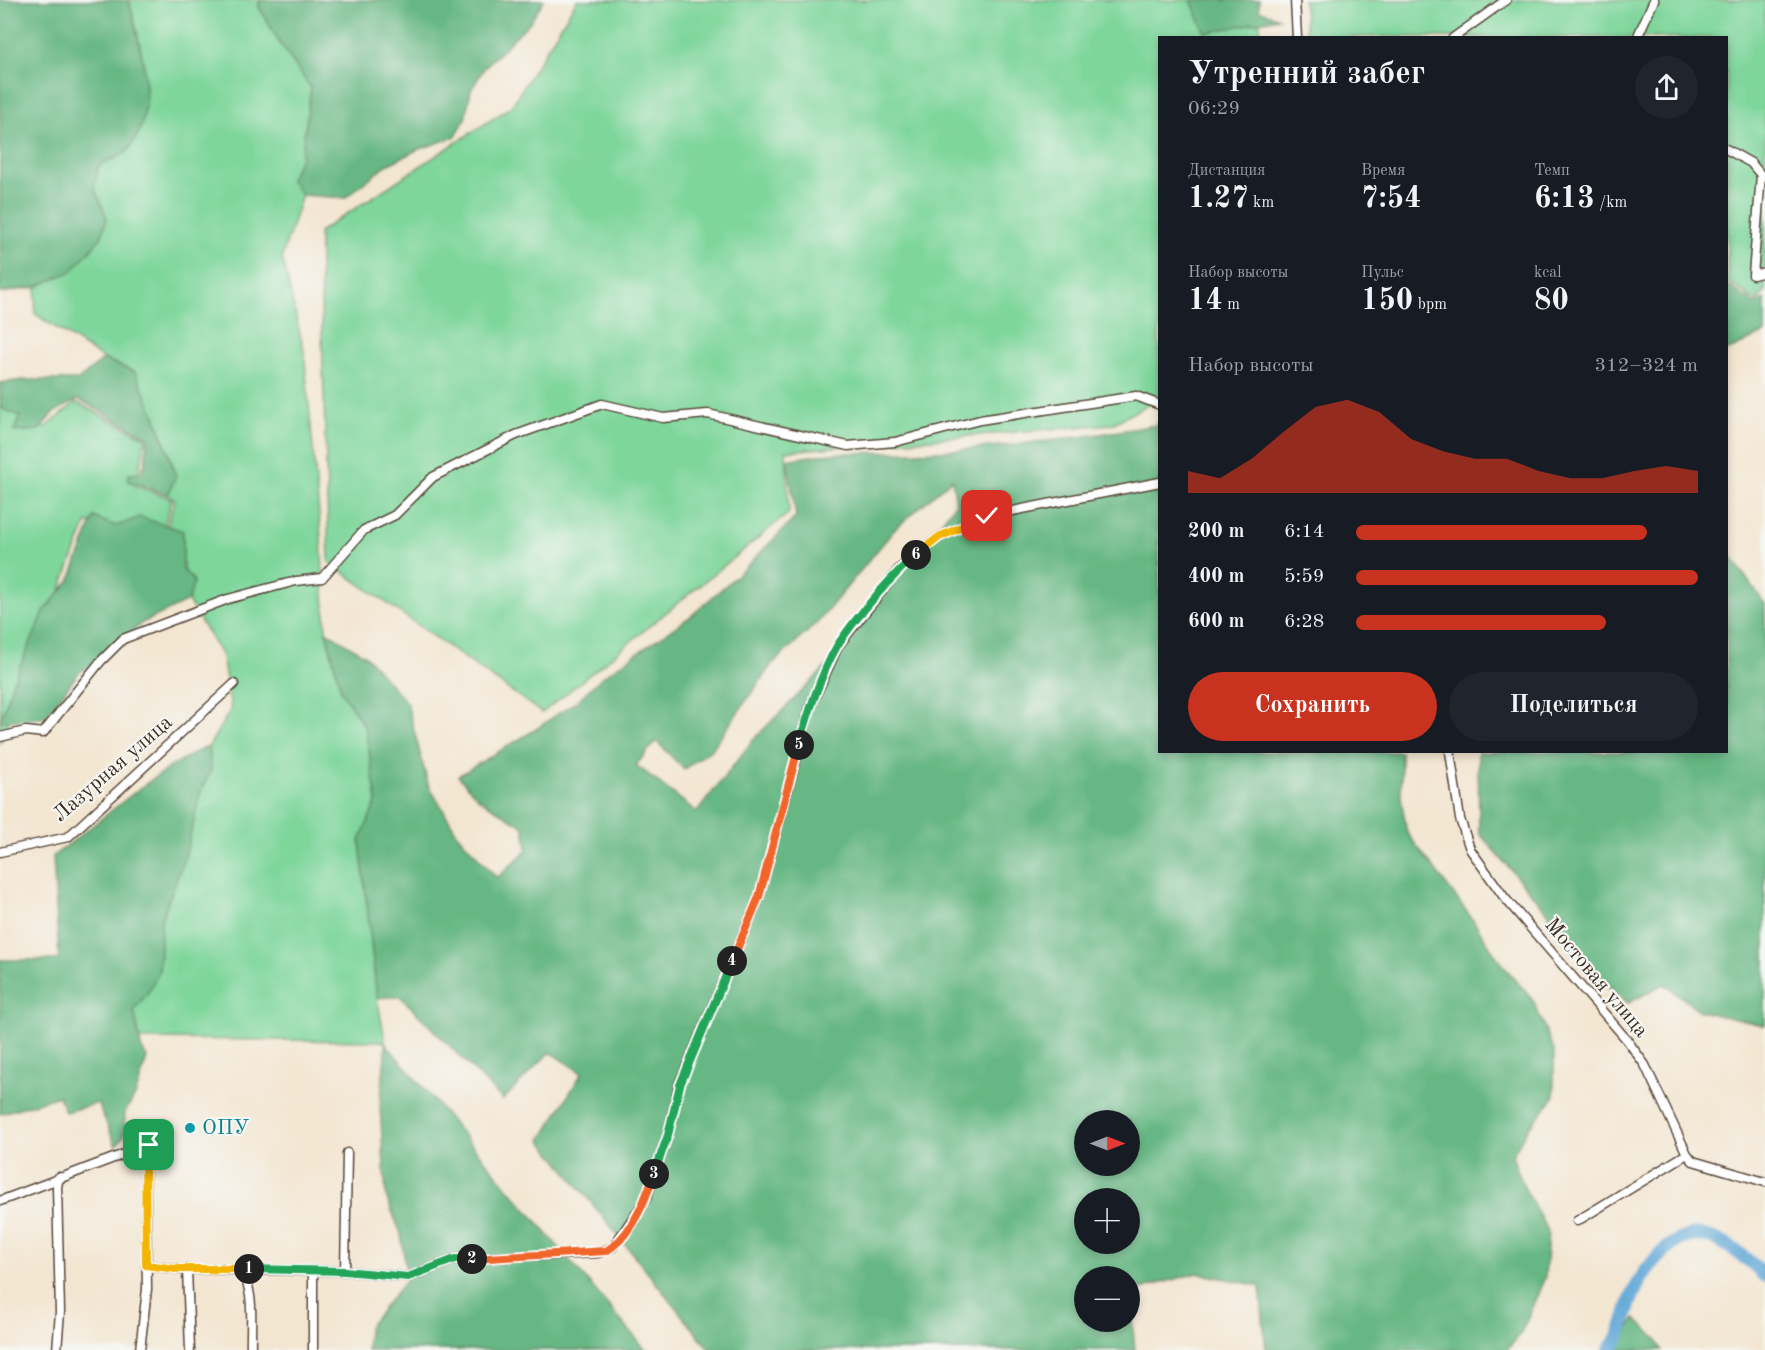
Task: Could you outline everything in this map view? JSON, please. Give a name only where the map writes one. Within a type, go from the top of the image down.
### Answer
[{"type":"street","points":[[1294,0],[1297,36]]},
{"type":"street","points":[[1455,36],[1506,0]]},
{"type":"street","points":[[1638,36],[1654,0]]},
{"type":"street","points":[[1728,149],[1751,163],[1761,175],[1753,275],[1765,272]]},
{"type":"street","points":[[0,737],[26,731],[43,733],[100,662],[123,639],[228,599],[296,581],[322,578],[364,530],[395,515],[433,477],[516,435],[602,404],[663,418],[708,414],[849,446],[895,442],[980,420],[1136,396],[1158,404]]},
{"type":"street","points":[[146,1265],[187,1269],[345,1271],[408,1277],[455,1259],[598,1253],[613,1246],[646,1199],[668,1135],[680,1085],[759,897],[810,708],[837,646],[900,568],[939,537],[987,516],[1158,482]]},
{"type":"street","name":"Лазурная улица","points":[[0,852],[68,837],[234,684]]},
{"type":"street","name":"Мостовая улица","points":[[1450,753],[1460,819],[1470,849],[1510,905],[1627,1040],[1645,1065],[1687,1154]]},
{"type":"street","points":[[0,1201],[147,1145],[147,1289],[140,1350]]},
{"type":"street","points":[[345,1271],[346,1153]]},
{"type":"street","points":[[1577,1221],[1687,1154],[1701,1165],[1765,1182]]},
{"type":"street","points":[[57,1350],[60,1312],[59,1178]]},
{"type":"street","points":[[187,1269],[190,1350]]},
{"type":"street","points":[[240,1269],[246,1277],[250,1292],[250,1350]]},
{"type":"street","points":[[313,1272],[313,1350]]},
{"type":"green space","points":[[0,0],[129,0],[142,57],[146,97],[144,116],[138,134],[128,150],[99,165],[94,187],[107,218],[101,238],[72,271],[36,287],[0,293]]},
{"type":"green space","points":[[129,0],[259,0],[259,7],[281,45],[311,88],[301,158],[290,179],[302,195],[282,257],[304,351],[321,536],[326,631],[341,691],[365,727],[377,800],[360,841],[377,998],[386,1044],[382,1041],[140,1039],[133,1010],[149,991],[159,971],[161,920],[185,857],[201,791],[211,770],[209,746],[231,709],[222,656],[188,601],[194,581],[183,570],[183,531],[167,526],[175,499],[168,495],[176,474],[154,413],[135,372],[104,359],[35,314],[36,287],[72,271],[107,218],[94,187],[99,165],[119,157],[128,150],[138,134],[144,116],[145,76]]},
{"type":"green space","points":[[259,0],[544,0],[530,22],[485,67],[471,90],[465,120],[455,137],[417,150],[385,166],[345,198],[302,195],[290,179],[301,158],[311,88],[281,45],[259,7]]},
{"type":"green space","points":[[577,0],[1206,0],[1259,13],[1261,36],[1158,36],[1158,400],[1112,424],[786,451],[789,513],[542,713],[329,562],[319,232],[511,107]]},
{"type":"green space","points":[[1191,0],[1259,0],[1259,10],[1279,18],[1205,33]]},
{"type":"green space","points":[[1303,0],[1765,0],[1765,292],[1756,301],[1728,282],[1728,36],[1307,36]]},
{"type":"green space","points":[[1728,285],[1755,304],[1765,299],[1765,333],[1728,351]]},
{"type":"green space","points":[[104,359],[135,372],[154,413],[176,475],[168,495],[128,481],[129,474],[141,473],[145,463],[148,437],[78,399],[53,413],[39,430],[14,432],[20,416],[0,408],[0,383],[23,380],[78,380]]},
{"type":"green space","points":[[76,402],[146,438],[136,486],[172,499],[158,547],[87,522],[0,744],[0,407],[45,428]]},
{"type":"green space","points":[[1158,423],[1158,753],[1401,753],[1401,797],[1407,833],[1473,920],[1500,962],[1533,1000],[1554,1051],[1554,1097],[1527,1130],[1512,1156],[1524,1187],[1548,1231],[1545,1277],[1521,1333],[1507,1350],[1266,1350],[1260,1286],[1197,1273],[1140,1289],[1140,1266],[1074,1266],[1074,1332],[1133,1332],[1135,1350],[710,1350],[541,1140],[582,1073],[550,1052],[503,1100],[400,996],[377,998],[360,841],[377,800],[365,727],[341,691],[326,631],[366,656],[407,703],[428,784],[458,835],[497,878],[527,850],[524,827],[479,799],[458,776],[533,731],[578,700],[602,677],[691,616],[745,568],[796,517],[787,460],[825,454],[993,447],[1075,438]],"holes":[[[952,479],[956,503],[844,649],[753,740],[697,812],[636,765],[656,741],[684,769],[712,749],[772,664],[818,622],[895,529]]]},
{"type":"green space","points":[[94,517],[116,526],[140,517],[183,531],[183,570],[194,581],[188,601],[142,623],[94,665],[80,671],[45,717],[0,722],[13,682],[45,610],[70,580]]},
{"type":"green space","points":[[1728,552],[1765,604],[1765,1025],[1700,1011],[1664,984],[1628,1003],[1598,977],[1543,907],[1479,833],[1478,753],[1728,753]]},
{"type":"green space","points":[[209,746],[211,770],[201,791],[185,857],[161,920],[159,971],[149,991],[134,1010],[141,1047],[147,1058],[135,1096],[125,1112],[124,1136],[116,1146],[98,1103],[65,1112],[59,1096],[0,1114],[0,960],[59,960],[53,856],[148,782],[188,756]]},
{"type":"green space","points":[[386,1044],[646,1350],[367,1350],[368,1327],[407,1279],[401,1234],[386,1196],[380,1107]]},
{"type":"green space","points":[[1635,1319],[1656,1338],[1662,1350],[1616,1350]]},
{"type":"waterway","points":[[1610,1350],[1619,1336],[1632,1298],[1646,1271],[1662,1252],[1682,1239],[1693,1236],[1713,1238],[1745,1258],[1765,1276]]},
{"type":"place","name":"ОПУ","points":[[190,1128]]},
{"type":"route","points":[[149,1145],[145,1145],[145,1246],[146,1265],[155,1267],[345,1271],[408,1277],[455,1259],[598,1253],[613,1246],[646,1199],[668,1135],[680,1085],[759,897],[790,775],[810,708],[837,646],[900,568],[939,537],[987,516]]}]
